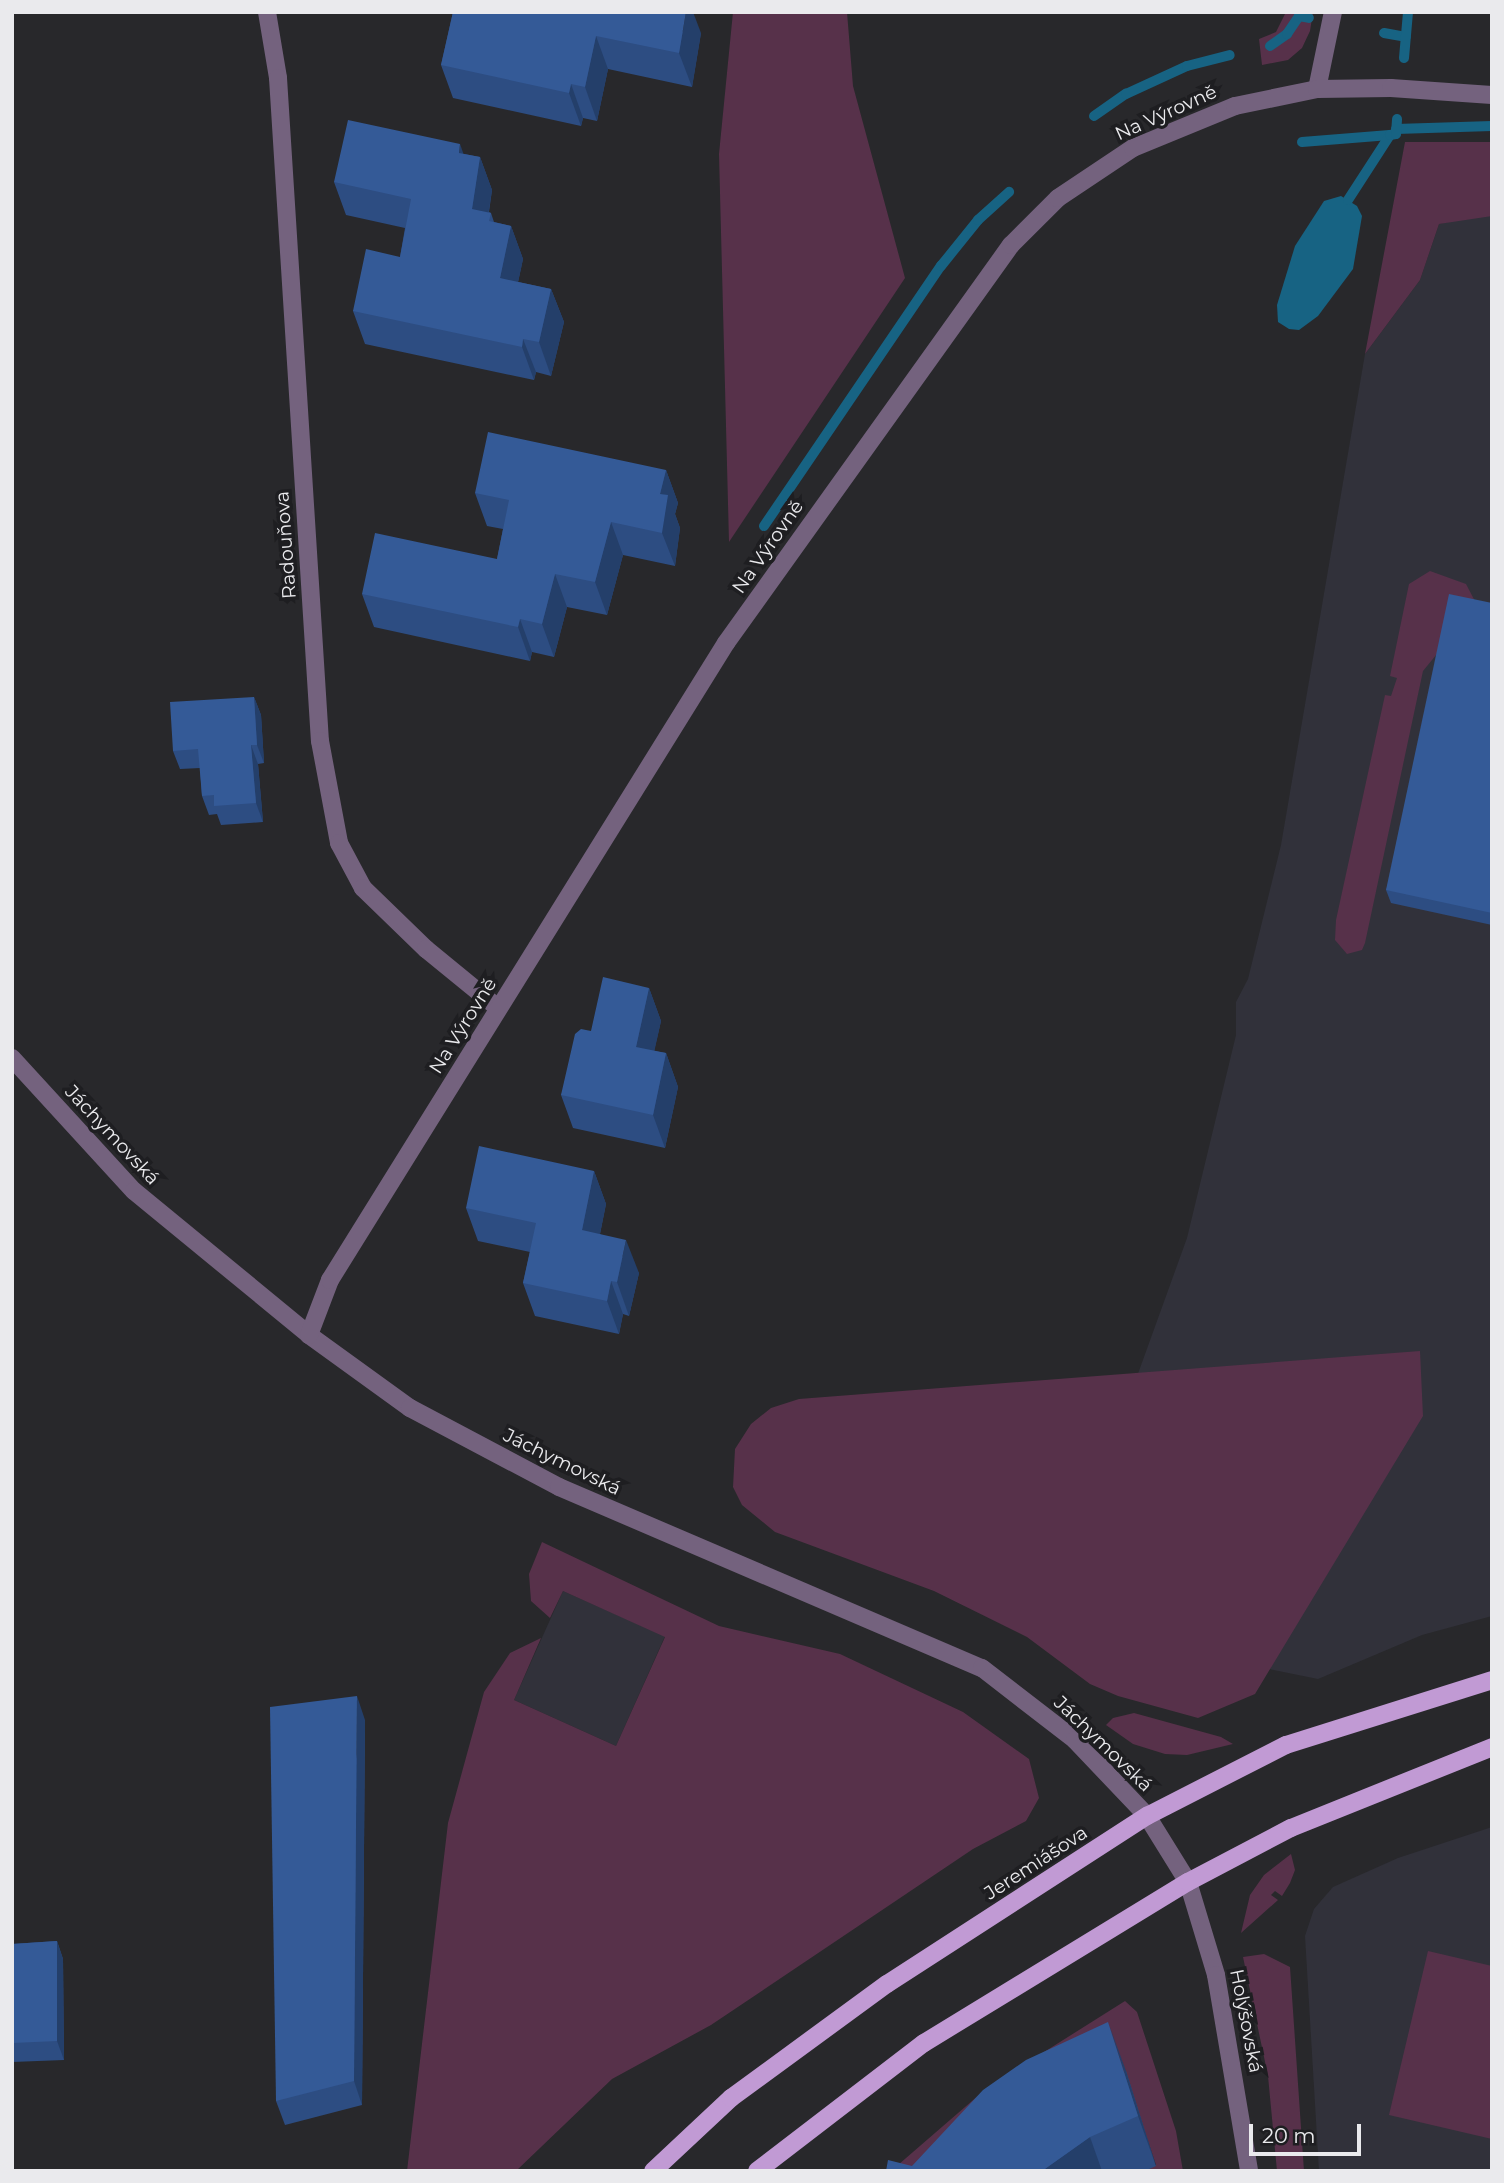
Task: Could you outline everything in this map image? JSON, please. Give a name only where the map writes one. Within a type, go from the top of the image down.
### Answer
[{"type":"main road","name":"Jeremiášova","points":[[653,2171],[732,2098],[887,1984],[1147,1816],[1278,1749],[1492,1680]]},
{"type":"main road","points":[[757,2171],[924,2043],[1188,1882],[1291,1828],[1492,1747]]},
{"type":"street","name":"Radouňova","points":[[267,12],[278,78],[320,741],[339,842],[363,888],[426,949],[498,1009]]},
{"type":"street","points":[[1317,89],[1333,12]]},
{"type":"street","name":"Na Výrovně","points":[[309,1335],[330,1280],[726,643],[1011,245],[1058,198],[1133,148],[1234,106],[1317,89],[1391,88],[1492,95]]},
{"type":"street","name":"Jáchymovská","points":[[12,1059],[135,1191],[309,1335],[410,1408],[541,1479],[982,1668],[1069,1735],[1147,1816],[1188,1882]]},
{"type":"street","name":"Holýšovská","points":[[1188,1882],[1216,1975],[1249,2171]]},
{"type":"shaded area","points":[[733,12],[847,12],[853,86],[905,278],[729,542],[719,154]]},
{"type":"shaded area","points":[[1286,12],[1313,12],[1310,31],[1302,48],[1288,60],[1262,65],[1259,39],[1276,32]]},
{"type":"shaded area","points":[[1405,142],[1492,142],[1492,216],[1439,224],[1420,280],[1365,354]]},
{"type":"shaded area","points":[[1481,215],[1492,216],[1492,1616],[1422,1635],[1318,1679],[1009,1616],[1135,1382],[1187,1238],[1236,1035],[1236,1002],[1248,979],[1281,845],[1365,354],[1420,280],[1439,224]]},
{"type":"shaded area","points":[[1430,571],[1466,584],[1477,605],[1423,671],[1365,943],[1362,950],[1347,954],[1335,940],[1336,920],[1385,695],[1391,696],[1397,678],[1390,676],[1409,584]]},
{"type":"shaded area","points":[[1420,1351],[1423,1416],[1255,1694],[1198,1718],[1118,1696],[1090,1684],[1027,1637],[934,1591],[775,1532],[742,1505],[733,1487],[735,1449],[751,1424],[771,1408],[799,1399]]},
{"type":"shaded area","points":[[542,1542],[719,1626],[840,1654],[963,1712],[1029,1759],[1039,1798],[1026,1821],[973,1849],[711,2025],[612,2079],[516,2171],[407,2171],[448,1823],[484,1692],[510,1653],[541,1638],[514,1700],[616,1746],[665,1637],[563,1591],[550,1618],[531,1601],[529,1574]]},
{"type":"shaded area","points":[[563,1591],[665,1636],[616,1746],[514,1700]]},
{"type":"shaded area","points":[[1134,1713],[1221,1737],[1233,1744],[1187,1755],[1165,1754],[1133,1744],[1106,1725],[1113,1718]]},
{"type":"shaded area","points":[[1492,1827],[1492,2171],[1319,2171],[1305,1936],[1314,1909],[1333,1887],[1398,1858]]},
{"type":"shaded area","points":[[1291,1854],[1295,1870],[1282,1896],[1275,1891],[1271,1895],[1278,1900],[1241,1933],[1250,1895],[1264,1875]]},
{"type":"shaded area","points":[[1428,1951],[1492,1966],[1492,2139],[1389,2115]]},
{"type":"shaded area","points":[[1264,1954],[1290,1967],[1304,2171],[1277,2171],[1268,2076],[1243,1957]]},
{"type":"shaded area","points":[[1125,2001],[1137,2012],[1176,2131],[1183,2171],[1145,2171],[1156,2165],[1125,2072],[968,2171],[891,2171],[987,2088]]},
{"type":"water","points":[[1341,196],[1357,206],[1362,216],[1353,269],[1318,316],[1299,330],[1289,329],[1278,322],[1277,305],[1295,246],[1324,201]]},
{"type":"building","points":[[453,12],[686,12],[679,53],[596,36],[585,87],[571,84],[569,93],[441,65]]},
{"type":"building","points":[[348,120],[460,144],[459,153],[480,157],[472,209],[491,213],[489,221],[511,226],[500,278],[551,289],[539,342],[523,339],[522,347],[353,311],[366,249],[400,257],[411,199],[334,182]]},
{"type":"building","points":[[488,432],[666,470],[660,494],[668,495],[662,533],[611,522],[595,582],[555,574],[542,624],[520,619],[518,627],[362,594],[375,533],[497,559],[509,500],[475,493]]},
{"type":"building","points":[[1449,594],[1492,603],[1492,913],[1386,890]]},
{"type":"building","points":[[254,697],[257,745],[251,745],[256,803],[214,806],[214,795],[202,796],[198,749],[173,751],[170,702]]},
{"type":"building","points":[[603,977],[649,988],[636,1047],[666,1053],[653,1115],[561,1095],[575,1034],[581,1029],[591,1031]]},
{"type":"building","points":[[479,1146],[594,1171],[582,1230],[626,1240],[617,1282],[611,1281],[607,1301],[523,1283],[536,1223],[466,1208]]},
{"type":"building","points":[[357,1696],[354,2081],[276,2101],[270,1707]]},
{"type":"building","points":[[57,1941],[57,2041],[12,2043],[12,1944]]},
{"type":"building","points":[[1108,2022],[1138,2116],[1090,2137],[1042,2171],[886,2171],[888,2160],[912,2166],[983,2090],[1026,2060]]},
{"type":"waterway","points":[[1404,58],[1408,12]]},
{"type":"waterway","points":[[1270,46],[1287,34],[1299,16],[1309,18]]},
{"type":"waterway","points":[[1384,33],[1406,37]]},
{"type":"waterway","points":[[1094,116],[1126,94],[1187,66],[1230,55]]},
{"type":"waterway","points":[[1348,200],[1390,135],[1396,134],[1397,119]]},
{"type":"waterway","points":[[1396,129],[1492,126]]},
{"type":"waterway","points":[[1302,142],[1390,135]]},
{"type":"waterway","points":[[764,526],[941,266],[978,220],[1009,192]]}]
